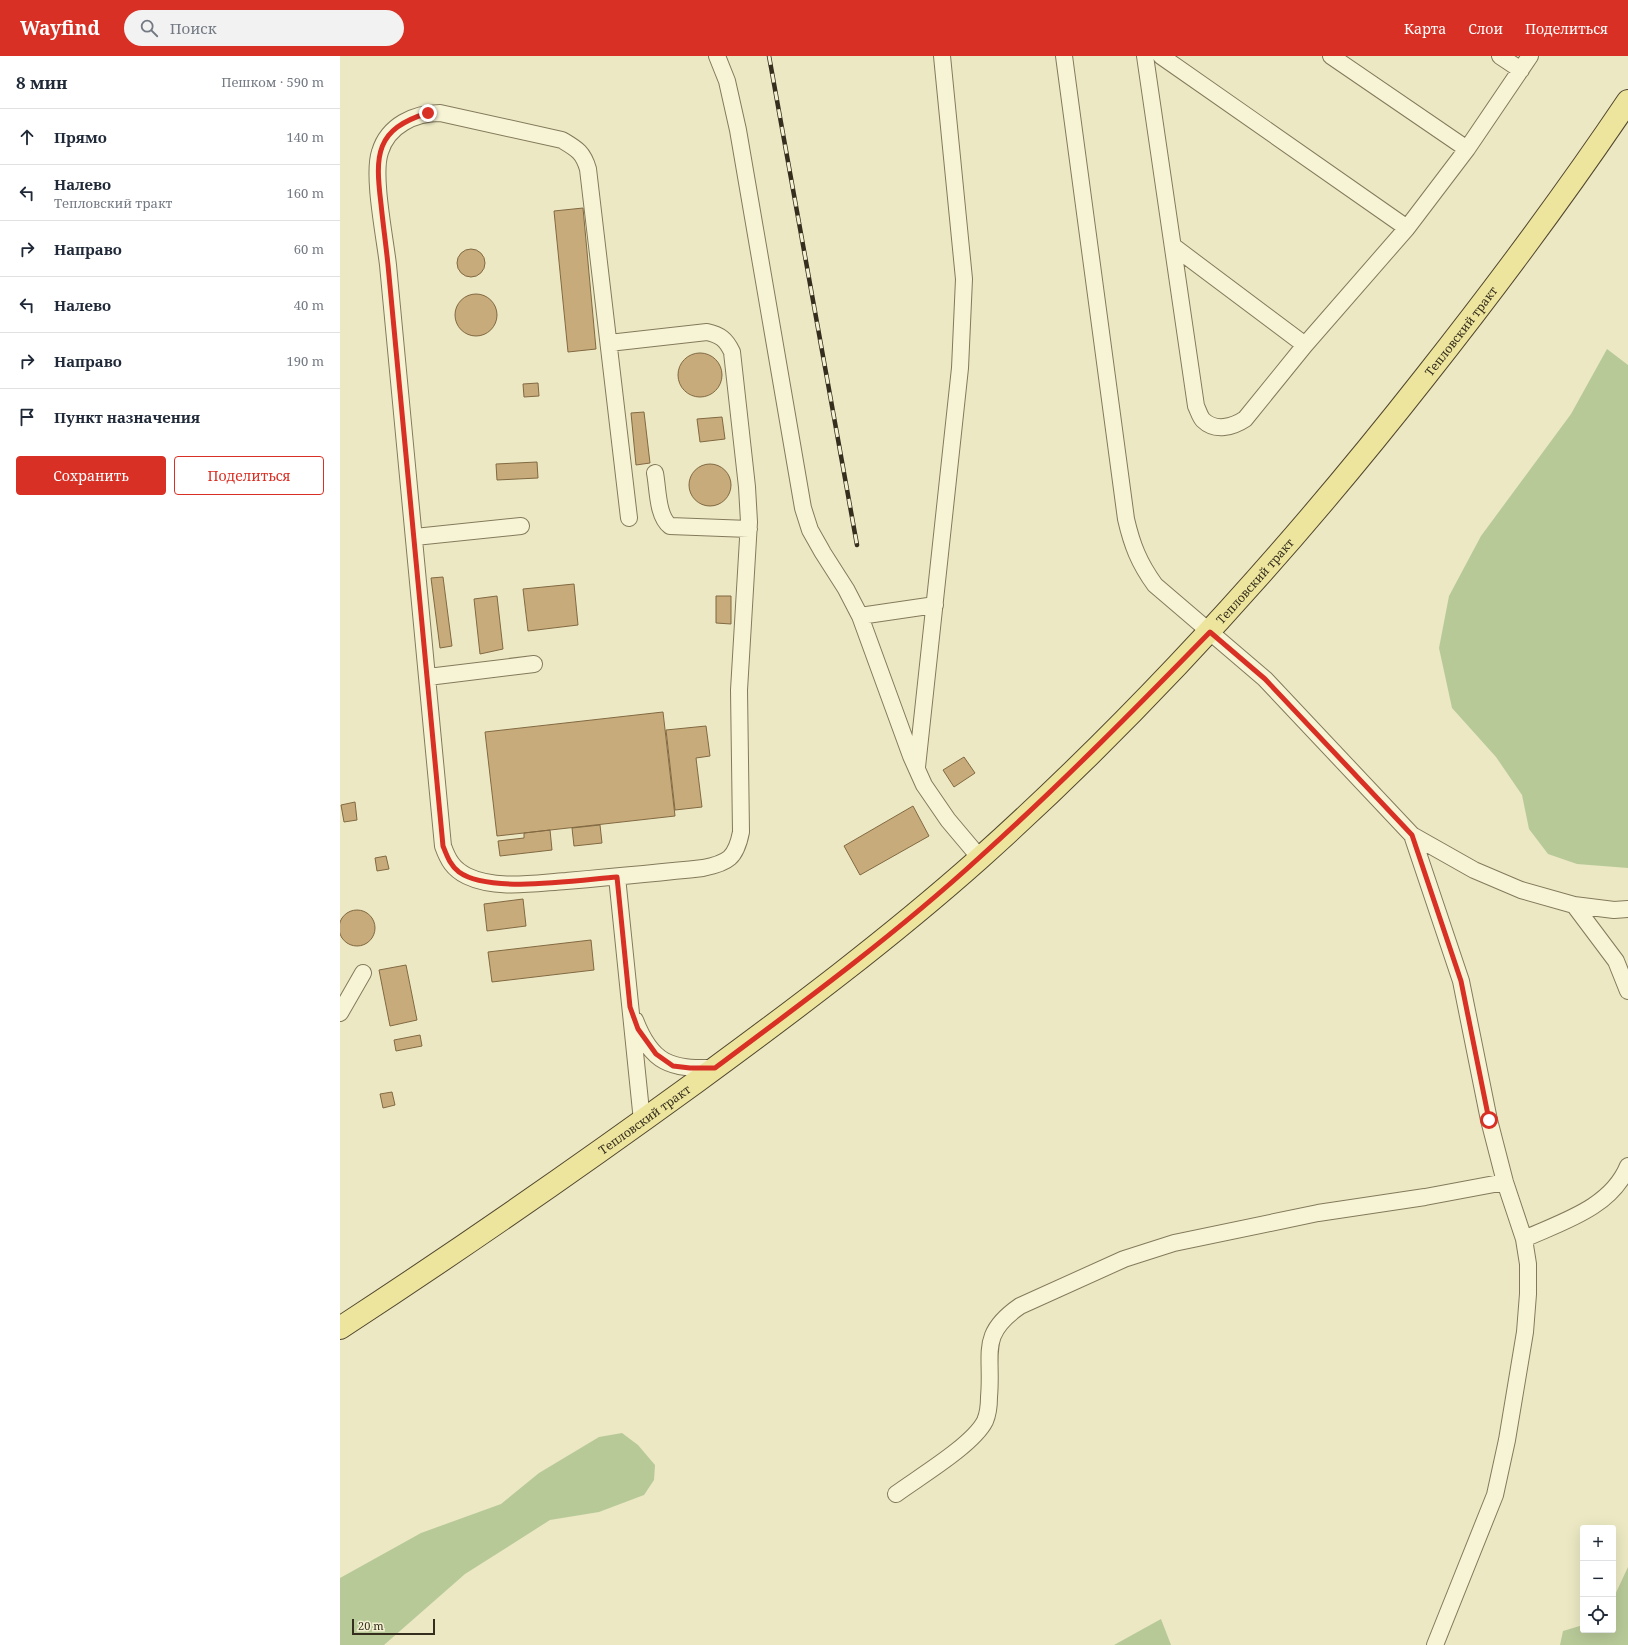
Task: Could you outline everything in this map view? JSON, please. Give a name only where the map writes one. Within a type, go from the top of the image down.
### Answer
[{"type":"main road","name":"Тепловский тракт","points":[[340,1328],[422,1275],[642,1121],[715,1068],[853,963],[922,908],[980,858],[1104,740],[1210,632],[1288,546],[1362,458],[1493,290],[1628,101]]},
{"type":"lane","points":[[717,56],[727,81],[738,130],[803,508],[810,530],[846,589],[860,616],[917,771],[941,809],[980,858]]},
{"type":"lane","points":[[917,771],[960,368],[964,280],[942,56]]},
{"type":"lane","points":[[1064,56],[1126,518],[1132,543],[1142,567],[1155,585],[1265,679],[1412,835],[1474,870],[1521,890],[1574,905],[1614,910],[1628,910]]},
{"type":"lane","points":[[1145,56],[1196,406],[1203,420],[1212,426],[1224,427],[1234,426],[1245,420],[1305,345],[1407,228],[1467,149],[1530,56]]},
{"type":"lane","points":[[1161,56],[1407,228]]},
{"type":"lane","points":[[1330,56],[1467,149]]},
{"type":"lane","points":[[1500,56],[1520,70]]},
{"type":"lane","points":[[609,343],[707,332],[719,334],[728,342],[732,352],[747,487],[748,529],[739,690],[741,832],[739,844],[735,853],[728,860],[719,865],[617,877],[496,883],[468,877],[452,865],[443,846],[415,537],[388,265],[377,174],[380,151],[394,129],[401,123],[428,113],[440,113],[562,140],[584,156],[588,169],[629,518]]},
{"type":"lane","points":[[1173,246],[1305,345]]},
{"type":"lane","points":[[655,473],[662,515],[665,522],[670,526],[748,529]]},
{"type":"lane","points":[[415,537],[521,526]]},
{"type":"lane","points":[[860,616],[935,605]]},
{"type":"lane","points":[[428,677],[534,664]]},
{"type":"lane","points":[[1412,835],[1461,981],[1489,1120],[1505,1182],[1524,1239],[1528,1264],[1528,1294],[1525,1332],[1507,1440],[1494,1495],[1435,1645]]},
{"type":"lane","points":[[617,877],[642,1121]]},
{"type":"lane","points":[[1574,905],[1616,961],[1628,991]]},
{"type":"lane","points":[[340,1013],[363,973]]},
{"type":"lane","points":[[630,1007],[638,1029],[646,1042],[656,1054],[664,1060],[680,1067],[715,1068]]},
{"type":"lane","points":[[1524,1239],[1591,1208],[1610,1193],[1628,1166]]},
{"type":"lane","points":[[896,1494],[969,1440],[985,1420],[989,1401],[991,1335],[1007,1314],[1020,1306],[1124,1259],[1174,1243],[1318,1212],[1425,1197],[1505,1182]]},
{"type":"green space","points":[[1607,349],[1628,365],[1628,868],[1577,864],[1548,854],[1529,829],[1522,795],[1496,757],[1452,708],[1439,648],[1449,596],[1481,536],[1571,414]]},
{"type":"green space","points":[[622,1433],[638,1445],[655,1465],[654,1480],[644,1495],[599,1512],[550,1520],[465,1574],[384,1645],[340,1645],[340,1578],[421,1533],[501,1504],[539,1473],[599,1437]]},
{"type":"green space","points":[[1628,1567],[1628,1645],[1560,1645],[1563,1631],[1580,1626],[1580,1633],[1616,1633],[1616,1593]]},
{"type":"green space","points":[[1161,1619],[1171,1645],[1114,1645]]},
{"type":"building","points":[[583,208],[596,349],[568,352],[554,211]]},
{"type":"building","points":[[471,249],[481,253],[485,263],[481,273],[471,277],[461,273],[457,263],[461,253]]},
{"type":"building","points":[[472,294],[480,294],[488,297],[494,303],[497,315],[494,327],[488,333],[480,336],[472,336],[464,333],[458,327],[455,319],[455,311],[458,303],[464,297]]},
{"type":"building","points":[[696,353],[704,353],[716,359],[722,371],[722,379],[716,391],[704,397],[696,397],[684,391],[678,379],[678,371],[684,359]]},
{"type":"building","points":[[538,383],[539,396],[524,397],[523,384]]},
{"type":"building","points":[[644,412],[650,463],[636,465],[631,413]]},
{"type":"building","points":[[722,417],[725,439],[700,442],[697,419]]},
{"type":"building","points":[[537,462],[538,478],[497,480],[496,464]]},
{"type":"building","points":[[706,464],[714,464],[722,467],[728,473],[731,485],[728,497],[722,503],[714,506],[706,506],[698,503],[692,497],[689,489],[689,481],[692,473],[698,467]]},
{"type":"building","points":[[443,577],[452,646],[440,648],[431,578]]},
{"type":"building","points":[[574,584],[578,625],[528,631],[523,589]]},
{"type":"building","points":[[497,596],[503,649],[480,654],[474,599]]},
{"type":"building","points":[[716,596],[731,596],[731,624],[716,623]]},
{"type":"building","points":[[663,712],[675,816],[497,836],[485,732]]},
{"type":"building","points":[[706,726],[710,756],[696,758],[702,807],[675,810],[666,730]]},
{"type":"building","points":[[964,757],[975,773],[954,787],[943,770]]},
{"type":"building","points":[[355,802],[357,820],[344,822],[341,805]]},
{"type":"building","points":[[913,806],[929,836],[860,875],[844,846]]},
{"type":"building","points":[[600,825],[602,843],[574,846],[572,828]]},
{"type":"building","points":[[550,830],[552,850],[500,856],[498,841],[524,838],[524,833]]},
{"type":"building","points":[[386,856],[389,869],[377,871],[375,858]]},
{"type":"building","points":[[523,899],[526,926],[487,931],[484,904]]},
{"type":"building","points":[[361,910],[370,915],[374,921],[374,935],[370,941],[361,946],[353,946],[344,941],[340,935],[339,924],[344,915],[350,911]]},
{"type":"building","points":[[591,940],[594,970],[492,982],[488,952]]},
{"type":"building","points":[[406,965],[417,1020],[390,1026],[379,970]]},
{"type":"building","points":[[420,1035],[422,1046],[396,1051],[394,1040]]},
{"type":"building","points":[[392,1092],[395,1105],[383,1108],[380,1094]]},
{"type":"railway","points":[[769,56],[857,545]]},
{"type":"route","points":[[428,113],[401,123],[394,129],[380,151],[377,174],[388,265],[443,846],[452,865],[468,877],[496,883],[542,882],[617,877],[630,1007],[638,1029],[656,1054],[673,1066],[715,1068],[853,963],[922,908],[980,858],[1104,740],[1210,632],[1265,679],[1383,806],[1412,835],[1461,981],[1489,1120]]}]
